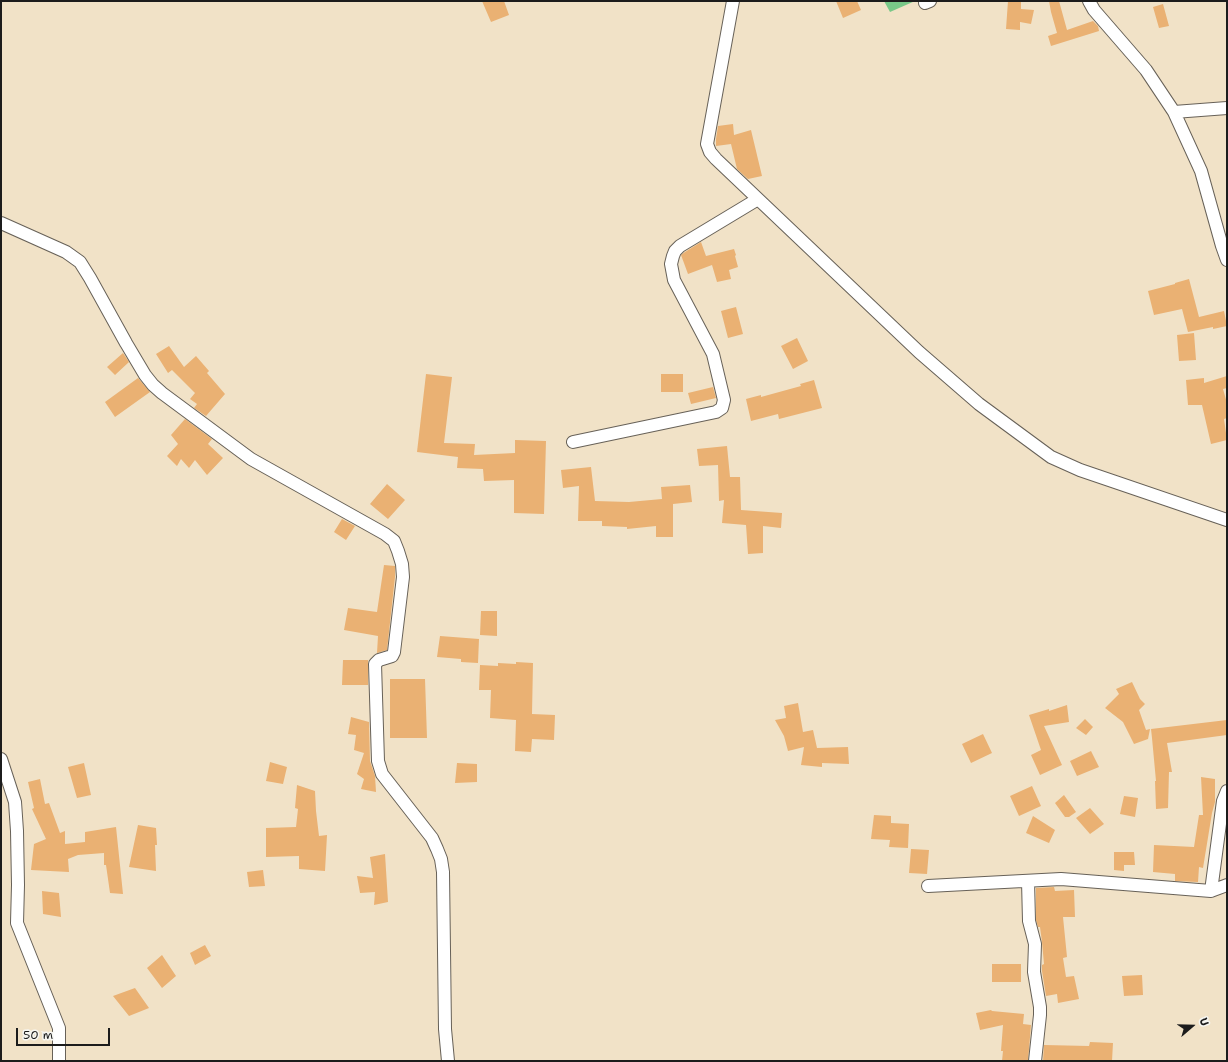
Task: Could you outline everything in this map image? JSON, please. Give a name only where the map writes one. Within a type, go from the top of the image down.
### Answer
[{"type":"street","points":[[733,1],[707,144],[710,152],[716,159],[919,352],[979,404],[1050,457],[1080,470],[1227,520]]},
{"type":"street","points":[[1089,1],[1094,10],[1146,70],[1174,112],[1201,170],[1227,260]]},
{"type":"street","points":[[1174,112],[1227,108]]},
{"type":"street","points":[[573,442],[716,412],[722,408],[724,400],[712,354],[674,280],[671,264],[675,251],[680,246],[758,199]]},
{"type":"street","points":[[1,223],[66,252],[80,262],[145,375],[162,393],[251,459],[385,534],[394,541],[402,564],[403,577],[394,652],[389,657],[379,660],[375,664],[378,761],[382,774],[432,838],[441,859],[443,872],[445,1029],[448,1061]]},
{"type":"street","points":[[1,758],[15,802],[18,832],[17,923],[59,1028],[58,1061]]},
{"type":"street","points":[[1211,892],[1223,801],[1227,791]]},
{"type":"street","points":[[928,886],[1068,879],[1211,892],[1227,885]]},
{"type":"street","points":[[1028,881],[1029,921],[1035,944],[1034,972],[1040,1007],[1035,1061]]},
{"type":"green space","points":[[884,1],[915,1],[890,12]]},
{"type":"building","points":[[482,1],[504,1],[509,15],[491,22]]},
{"type":"building","points":[[836,1],[857,1],[861,10],[843,18]]},
{"type":"building","points":[[1008,1],[1021,1],[1021,9],[1034,10],[1031,24],[1020,22],[1020,30],[1006,29]]},
{"type":"building","points":[[1049,1],[1059,1],[1067,30],[1093,21],[1098,26],[1099,31],[1051,46],[1048,36],[1057,33]]},
{"type":"building","points":[[1163,4],[1169,26],[1159,28],[1153,7]]},
{"type":"building","points":[[733,124],[734,135],[751,130],[762,176],[748,179],[737,169],[731,144],[716,146],[718,126]]},
{"type":"building","points":[[701,242],[706,256],[734,249],[738,267],[729,270],[731,279],[717,282],[712,265],[688,274],[681,255]]},
{"type":"building","points":[[1189,279],[1199,317],[1224,311],[1227,326],[1188,332],[1182,309],[1154,315],[1148,291]]},
{"type":"building","points":[[736,307],[743,334],[728,338],[721,311]]},
{"type":"building","points":[[1194,333],[1196,360],[1179,361],[1177,335]]},
{"type":"building","points":[[797,338],[808,361],[793,369],[781,346]]},
{"type":"building","points":[[169,346],[184,367],[196,356],[209,371],[207,373],[225,394],[206,416],[194,408],[197,404],[190,399],[195,393],[172,370],[168,373],[156,354]]},
{"type":"building","points":[[123,353],[129,362],[115,375],[107,367]]},
{"type":"building","points":[[426,374],[452,377],[444,443],[475,444],[474,455],[515,453],[515,440],[546,441],[544,514],[514,513],[514,480],[484,481],[483,469],[457,468],[458,457],[417,452]]},
{"type":"building","points":[[661,374],[683,374],[683,392],[661,392]]},
{"type":"building","points":[[1227,376],[1227,388],[1223,389],[1227,403],[1227,418],[1224,419],[1227,440],[1211,444],[1202,405],[1188,405],[1186,380],[1204,378],[1204,383]]},
{"type":"building","points":[[138,378],[150,392],[115,417],[105,402]]},
{"type":"building","points":[[814,380],[822,408],[779,419],[778,414],[751,421],[746,399],[761,395],[761,397],[801,386],[800,384]]},
{"type":"building","points":[[713,387],[716,398],[691,404],[688,393]]},
{"type":"building","points":[[185,419],[212,439],[208,444],[223,458],[207,475],[195,460],[189,468],[181,459],[177,466],[167,456],[178,444],[171,435]]},
{"type":"building","points":[[727,446],[730,477],[740,477],[741,510],[782,513],[781,528],[763,526],[763,553],[748,554],[746,525],[722,523],[724,500],[719,501],[718,465],[699,466],[697,449]]},
{"type":"building","points":[[591,467],[595,501],[629,502],[662,499],[661,487],[690,485],[692,502],[673,504],[673,537],[656,537],[656,526],[627,529],[627,527],[602,526],[602,521],[578,521],[579,486],[563,488],[561,470]]},
{"type":"building","points":[[387,484],[405,500],[388,519],[370,504]]},
{"type":"building","points":[[342,519],[355,526],[346,540],[334,532]]},
{"type":"building","points":[[384,565],[395,566],[395,577],[387,650],[377,653],[378,636],[344,630],[348,608],[377,612]]},
{"type":"building","points":[[481,611],[497,611],[497,636],[480,635]]},
{"type":"building","points":[[440,636],[479,639],[478,663],[461,662],[461,659],[437,657]]},
{"type":"building","points":[[343,660],[368,660],[368,685],[342,685]]},
{"type":"building","points":[[516,662],[533,663],[532,714],[555,715],[554,740],[532,739],[531,752],[515,751],[516,720],[490,718],[491,690],[479,690],[480,665],[498,666],[498,663],[516,664]]},
{"type":"building","points":[[390,679],[425,679],[427,738],[390,738]]},
{"type":"building","points":[[1132,682],[1140,699],[1145,704],[1139,710],[1146,730],[1150,729],[1148,739],[1134,744],[1123,722],[1105,708],[1119,694],[1116,689]]},
{"type":"building","points":[[798,703],[803,732],[813,730],[817,748],[848,747],[849,764],[822,763],[822,767],[801,765],[804,747],[788,751],[784,736],[775,720],[786,718],[784,706]]},
{"type":"building","points":[[1067,705],[1069,722],[1044,726],[1062,765],[1040,775],[1031,755],[1041,750],[1029,715],[1049,709],[1049,711]]},
{"type":"building","points":[[351,717],[369,722],[370,761],[375,776],[376,792],[361,789],[364,779],[357,774],[364,753],[354,750],[356,735],[348,734]]},
{"type":"building","points":[[1085,719],[1093,727],[1086,735],[1076,728]]},
{"type":"building","points":[[1227,720],[1227,735],[1167,743],[1172,772],[1169,772],[1168,808],[1156,809],[1156,781],[1151,729]]},
{"type":"building","points":[[983,734],[992,753],[971,763],[962,744]]},
{"type":"building","points":[[1091,751],[1099,767],[1077,776],[1070,761]]},
{"type":"building","points":[[270,762],[287,767],[283,784],[266,781]]},
{"type":"building","points":[[84,763],[91,795],[77,798],[68,767]]},
{"type":"building","points":[[457,763],[477,764],[477,782],[455,783]]},
{"type":"building","points":[[1201,777],[1215,779],[1215,802],[1203,868],[1199,867],[1198,882],[1175,881],[1175,874],[1153,872],[1154,845],[1194,847],[1199,815],[1203,815]]},
{"type":"building","points":[[40,779],[45,804],[49,803],[60,833],[65,831],[65,844],[85,842],[85,832],[116,827],[123,894],[110,893],[106,865],[104,865],[104,853],[78,855],[68,859],[69,872],[31,870],[34,844],[46,839],[32,809],[34,808],[28,782]]},
{"type":"building","points":[[297,785],[315,791],[319,836],[327,835],[325,871],[299,869],[299,856],[266,857],[266,828],[296,827],[298,809],[295,808]]},
{"type":"building","points":[[1032,786],[1041,806],[1019,816],[1010,796]]},
{"type":"building","points":[[1064,795],[1076,812],[1069,817],[1065,817],[1055,803]]},
{"type":"building","points":[[1124,796],[1138,798],[1135,817],[1120,814]]},
{"type":"building","points":[[1090,808],[1104,824],[1090,834],[1076,818]]},
{"type":"building","points":[[874,815],[891,816],[891,823],[909,824],[908,848],[889,847],[890,840],[871,839]]},
{"type":"building","points":[[1033,816],[1055,830],[1049,843],[1026,833]]},
{"type":"building","points":[[138,825],[156,828],[156,871],[129,867]]},
{"type":"building","points":[[911,849],[929,850],[927,874],[909,873]]},
{"type":"building","points":[[1114,852],[1134,852],[1135,865],[1124,865],[1124,871],[1114,870]]},
{"type":"building","points":[[385,854],[388,902],[374,905],[375,892],[360,893],[357,876],[373,878],[370,857]]},
{"type":"building","points":[[263,870],[265,886],[249,887],[247,872]]},
{"type":"building","points":[[1054,887],[1055,891],[1074,890],[1075,917],[1063,917],[1067,957],[1063,958],[1066,977],[1074,976],[1079,999],[1058,1003],[1057,994],[1046,996],[1042,971],[1042,965],[1044,964],[1042,942],[1040,927],[1038,927],[1036,920],[1036,888]]},
{"type":"building","points":[[42,891],[59,893],[61,917],[43,914]]},
{"type":"building","points":[[205,945],[211,956],[195,965],[190,953]]},
{"type":"building","points":[[162,955],[176,976],[162,988],[147,968]]},
{"type":"building","points":[[992,964],[1021,964],[1021,982],[992,982]]},
{"type":"building","points":[[1142,975],[1143,995],[1124,996],[1122,976]]},
{"type":"building","points":[[135,988],[149,1008],[129,1016],[113,996]]},
{"type":"building","points":[[991,1010],[1024,1014],[1023,1024],[1031,1025],[1028,1061],[1002,1061],[1003,1051],[1001,1051],[1003,1025],[980,1030],[976,1013]]},
{"type":"building","points":[[1090,1042],[1113,1043],[1112,1061],[1043,1061],[1044,1045],[1089,1046]]}]
